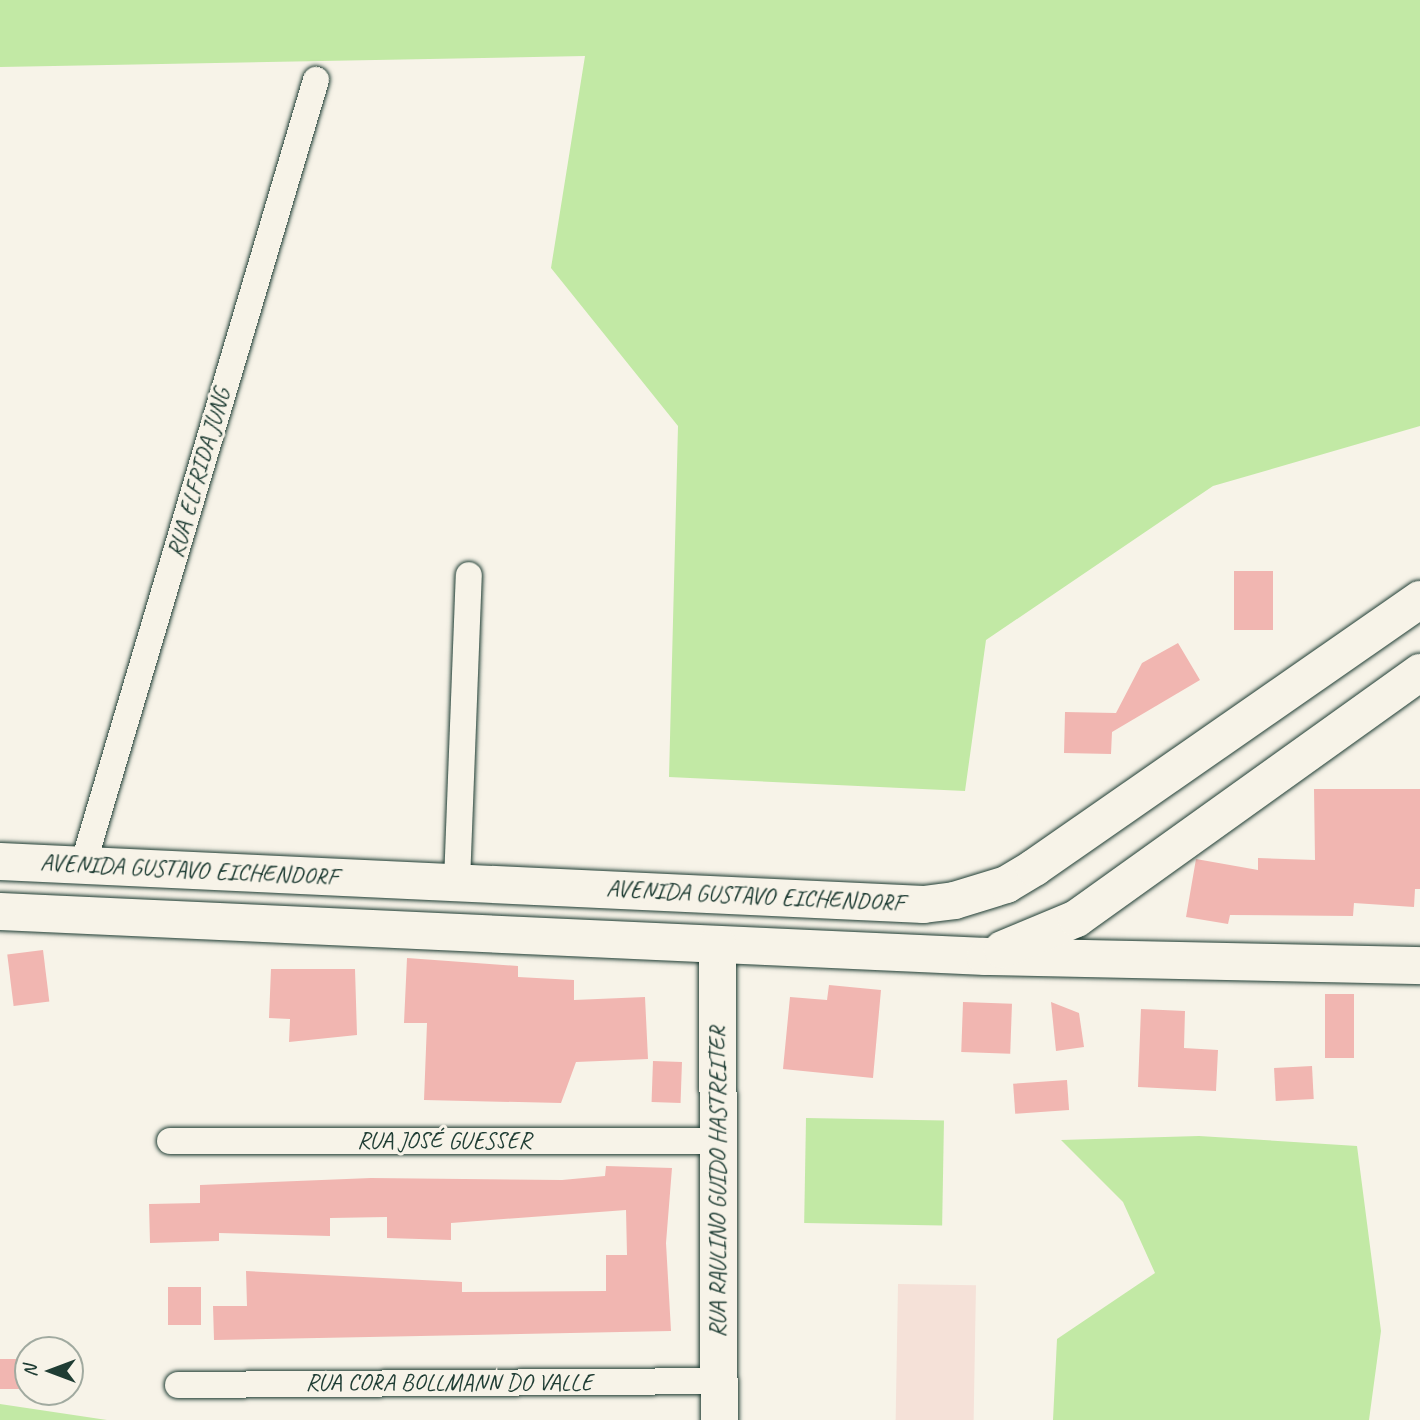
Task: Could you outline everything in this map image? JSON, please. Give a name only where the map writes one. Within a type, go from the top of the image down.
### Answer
[{"type":"street","name":"RUA ELFRIDA JUNG","points":[[83,865],[316,80]]},
{"type":"street","points":[[457,882],[469,575]]},
{"type":"street","name":"AVENIDA GUSTAVO EICHENDORF","points":[[0,861],[923,904],[979,895],[1034,867],[1420,599]]},
{"type":"street","name":"AVENIDA GUSTAVO EICHENDORF","points":[[0,911],[985,956],[1076,918],[1420,671]]},
{"type":"street","points":[[181,919],[183,870]]},
{"type":"street","name":"RUA RAULINO GUIDO HASTREITER","points":[[717,944],[719,1420]]},
{"type":"street","points":[[985,956],[1420,965]]},
{"type":"street","name":"RUA JOSÉ GUESSER","points":[[170,1140],[718,1141]]},
{"type":"street","name":"RUA CORA BOLLMANN DO VALLE","points":[[178,1385],[719,1381]]},
{"type":"shaded area","points":[[898,1284],[976,1285],[974,1420],[896,1420]]},
{"type":"green space","points":[[0,0],[1420,0],[1420,426],[1213,486],[986,640],[965,791],[669,777],[678,426],[551,268],[585,56],[0,67]]},
{"type":"green space","points":[[806,1118],[944,1120],[942,1225],[804,1223]]},
{"type":"green space","points":[[1199,1136],[1357,1146],[1381,1331],[1369,1420],[1053,1420],[1057,1339],[1155,1273],[1123,1202],[1061,1140]]},
{"type":"green space","points":[[0,1404],[107,1420],[0,1420]]},
{"type":"building","points":[[1234,571],[1273,571],[1273,630],[1234,630]]},
{"type":"building","points":[[1178,643],[1200,680],[1112,732],[1111,754],[1064,753],[1065,712],[1116,713],[1142,663]]},
{"type":"building","points":[[1314,789],[1420,789],[1420,889],[1415,889],[1414,907],[1354,903],[1353,916],[1230,915],[1228,924],[1186,917],[1196,859],[1258,870],[1258,858],[1315,860]]},
{"type":"building","points":[[43,950],[49,1002],[14,1006],[7,954]]},
{"type":"building","points":[[407,958],[518,966],[518,977],[574,980],[574,1000],[645,997],[648,1059],[576,1062],[561,1103],[424,1100],[427,1023],[404,1023]]},
{"type":"building","points":[[271,969],[355,969],[357,1035],[289,1042],[290,1019],[269,1018]]},
{"type":"building","points":[[829,985],[881,990],[873,1078],[783,1069],[790,997],[827,1000]]},
{"type":"building","points":[[1325,994],[1354,994],[1354,1058],[1325,1058]]},
{"type":"building","points":[[963,1002],[1012,1004],[1010,1054],[961,1052]]},
{"type":"building","points":[[1051,1002],[1079,1013],[1084,1047],[1056,1051]]},
{"type":"building","points":[[1141,1009],[1185,1011],[1184,1048],[1218,1050],[1216,1091],[1138,1087]]},
{"type":"building","points":[[653,1061],[682,1062],[681,1103],[652,1102]]},
{"type":"building","points":[[1312,1066],[1314,1099],[1276,1101],[1274,1068]]},
{"type":"building","points":[[1067,1080],[1069,1110],[1015,1114],[1013,1084]]},
{"type":"building","points":[[606,1166],[672,1168],[666,1243],[671,1331],[214,1340],[213,1306],[247,1306],[246,1271],[462,1282],[462,1292],[606,1291],[606,1255],[627,1255],[626,1210],[451,1223],[451,1240],[387,1238],[387,1217],[330,1218],[330,1236],[219,1233],[219,1241],[150,1243],[149,1204],[200,1203],[200,1185],[371,1178],[562,1180],[605,1176]]},
{"type":"building","points":[[168,1287],[201,1287],[201,1325],[168,1325]]},
{"type":"building","points":[[0,1359],[14,1359],[14,1389],[0,1389]]}]
